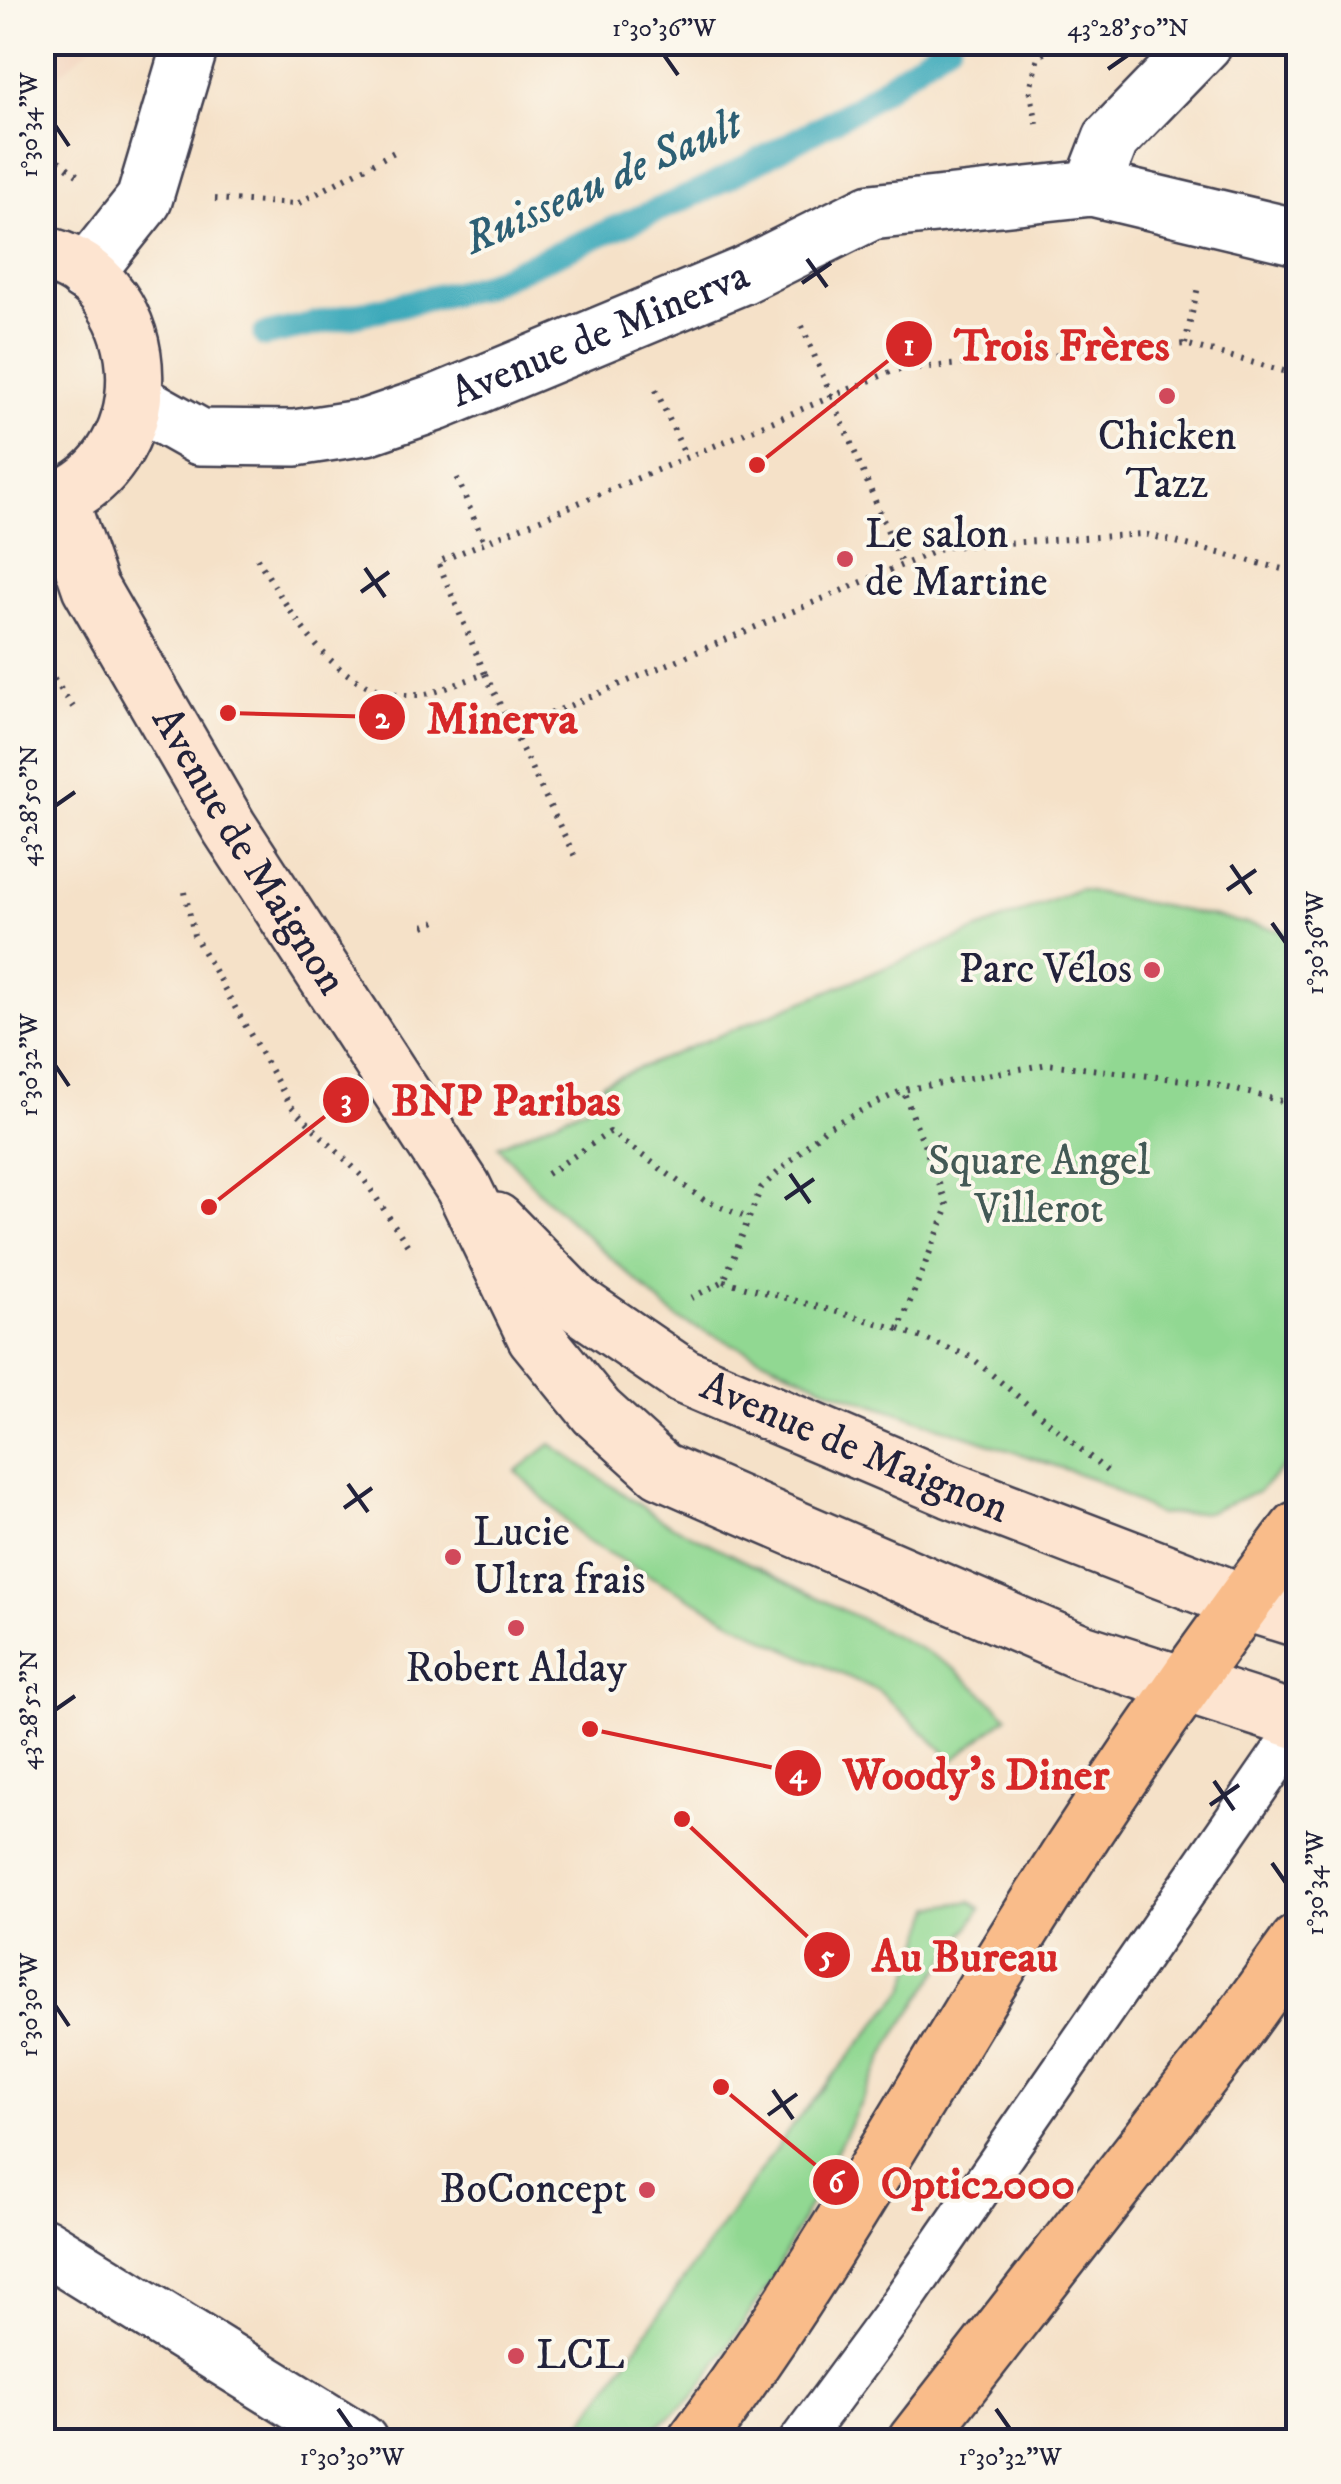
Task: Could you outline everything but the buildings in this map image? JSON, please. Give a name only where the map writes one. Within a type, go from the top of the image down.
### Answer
[{"type":"main road","points":[[695,2442],[757,2359],[1032,1912],[1243,1602],[1298,1529]]},
{"type":"main road","points":[[914,2442],[1225,2044],[1298,1942]]},
{"type":"street","points":[[51,502],[95,476],[122,442],[136,401],[134,353],[117,310],[64,264],[144,200],[191,42]]},
{"type":"street","points":[[1092,188],[1112,139],[1206,42]]},
{"type":"street","name":"Avenue de Minerva","points":[[136,401],[200,437],[294,438],[366,426],[436,404],[742,276],[871,212],[1092,188],[1298,237]]},
{"type":"street","name":"Avenue de Maignon","points":[[51,502],[90,587],[219,810],[463,1187],[535,1336],[598,1412],[661,1470],[1082,1652],[1298,1721]]},
{"type":"street","name":"Avenue de Maignon","points":[[463,1187],[576,1303],[683,1376],[951,1490],[1243,1602],[1298,1619]]},
{"type":"street","points":[[42,2246],[360,2442]]},
{"type":"lane","points":[[798,2442],[892,2316],[1298,1730]]},
{"type":"path","points":[[1041,140],[1030,89],[1038,57],[1059,42]]},
{"type":"path","points":[[42,148],[78,176]]},
{"type":"path","points":[[206,199],[296,204],[400,149]]},
{"type":"path","points":[[1185,344],[1198,286]]},
{"type":"path","points":[[802,326],[902,566]]},
{"type":"path","points":[[576,858],[485,674],[438,562],[895,370],[1185,344],[1298,375]]},
{"type":"path","points":[[656,390],[686,456]]},
{"type":"path","points":[[457,478],[484,542]]},
{"type":"path","points":[[512,730],[944,547],[1144,534],[1298,572]]},
{"type":"path","points":[[257,558],[313,646],[370,689],[420,695],[485,674]]},
{"type":"path","points":[[424,926],[442,918]]},
{"type":"path","points":[[676,1306],[724,1281],[761,1188],[826,1128],[903,1090],[1048,1064],[1208,1083],[1298,1106]]},
{"type":"path","points":[[899,1329],[948,1207],[903,1090]]},
{"type":"path","points":[[538,1180],[610,1132],[704,1200],[748,1218]]},
{"type":"path","points":[[724,1281],[899,1329],[971,1356],[1112,1476]]},
{"type":"shaded area","points":[[43,42],[94,42],[94,43],[43,89]]},
{"type":"green space","name":"Square Angel Villerot","points":[[1079,889],[1298,934],[1298,1453],[1258,1492],[1207,1512],[1159,1515],[1094,1479],[832,1390],[678,1319],[545,1198],[498,1146],[607,1097],[602,1083]]},
{"type":"green space","points":[[551,1444],[660,1519],[929,1653],[956,1670],[1008,1716],[954,1760],[879,1691],[773,1643],[586,1541],[516,1471]]},
{"type":"green space","points":[[971,1901],[981,1909],[894,2037],[770,2283],[695,2396],[640,2441],[569,2442],[792,2126],[906,1988],[933,1907]]},
{"type":"waterway","name":"Ruisseau de Sault","points":[[265,335],[479,287],[706,189],[858,107],[949,42]]},
{"type":"place","name":"Chicken Tazz","points":[[1167,396]]},
{"type":"place","name":"Trois Frères","points":[[757,465]]},
{"type":"place","name":"Le salon de Martine","points":[[845,559]]},
{"type":"place","name":"Minerva","points":[[228,713]]},
{"type":"place","name":"Parc Vélos","points":[[1152,970]]},
{"type":"place","name":"BNP Paribas","points":[[209,1207]]},
{"type":"place","name":"Lucie Ultra frais","points":[[453,1557]]},
{"type":"place","name":"Robert Alday","points":[[516,1628]]},
{"type":"place","name":"Woody's Diner","points":[[590,1729]]},
{"type":"place","name":"Au Bureau","points":[[682,1819]]},
{"type":"place","name":"Optic2000","points":[[721,2087]]},
{"type":"place","name":"BoConcept","points":[[647,2190]]},
{"type":"place","name":"LCL","points":[[516,2356]]}]
